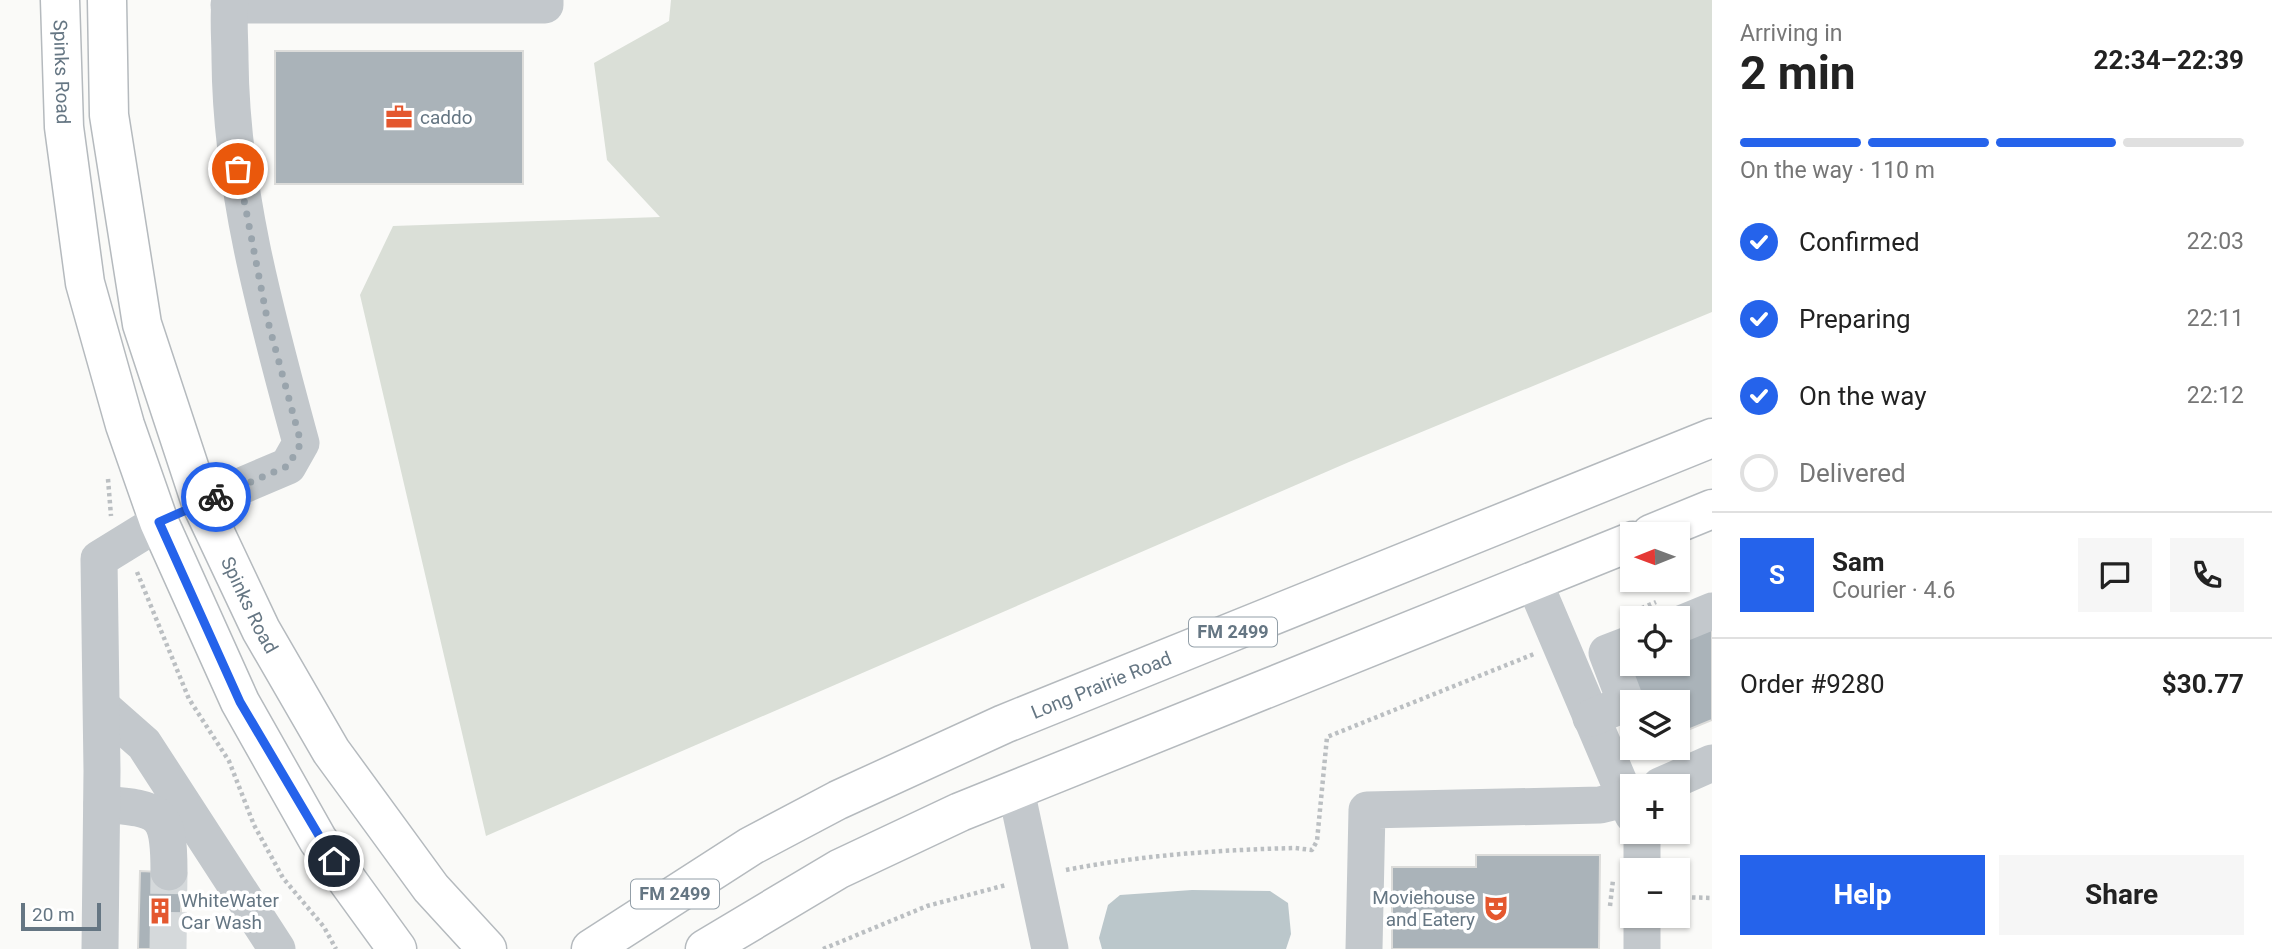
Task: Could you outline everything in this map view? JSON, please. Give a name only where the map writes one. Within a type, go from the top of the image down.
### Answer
[{"type":"main road","name":"Spinks Road","points":[[60,0],[64,127],[85,284],[125,425],[159,522],[240,702],[318,840],[397,949]]},
{"type":"main road","name":"Spinks Road","points":[[107,0],[108,115],[142,324],[201,503],[261,630],[331,751],[430,888],[487,949]]},
{"type":"main road","name":"Long Prairie Road","points":[[591,949],[751,846],[838,800],[1004,724],[1712,438]]},
{"type":"main road","points":[[159,522],[201,503]]},
{"type":"main road","points":[[1680,522],[1712,509]]},
{"type":"main road","name":"FM 2499","points":[[705,949],[839,869],[960,812],[1620,546]]},
{"type":"lane","points":[[201,503],[288,466],[301,443],[267,318],[241,191],[230,104],[230,3],[545,5],[545,0]]},
{"type":"lane","points":[[100,949],[102,708],[99,559],[159,522]]},
{"type":"lane","points":[[1534,582],[1620,782]]},
{"type":"lane","points":[[1690,620],[1712,611]]},
{"type":"lane","points":[[1591,718],[1626,703],[1607,653],[1620,648]]},
{"type":"lane","points":[[102,708],[144,744],[277,949]]},
{"type":"lane","points":[[1687,774],[1712,763]]},
{"type":"lane","points":[[1016,790],[1050,949]]},
{"type":"lane","points":[[102,804],[141,807],[158,816],[169,834],[169,873]]},
{"type":"lane","points":[[1364,949],[1367,810],[1600,805],[1620,809]]},
{"type":"lane","points":[[1642,928],[1642,949]]},
{"type":"path","points":[[108,472],[112,517],[189,699],[229,761],[254,825],[283,878],[324,927],[336,949]]},
{"type":"path","points":[[822,949],[927,906],[1114,860],[1193,851],[1312,850],[1317,841],[1327,737],[1527,657]]},
{"type":"path","points":[[1690,897],[1712,898]]},
{"type":"shaded area","points":[[671,0],[1712,0],[1712,312],[1349,462],[486,836],[360,295],[393,226],[660,217],[607,160],[594,63],[669,21]]},
{"type":"shaded area","points":[[1192,890],[1270,891],[1288,903],[1291,934],[1286,949],[1102,949],[1099,938],[1108,905],[1120,895]]},
{"type":"building","name":"caddo","points":[[275,51],[523,51],[523,184],[275,184]]},
{"type":"building","points":[[1712,629],[1712,720],[1690,729],[1690,690],[1626,690],[1615,669],[1620,667],[1620,676],[1690,676],[1690,638]]},
{"type":"building","name":"Moviehouse and Eatery","points":[[1476,855],[1600,855],[1599,949],[1392,949],[1392,867],[1476,867]]},
{"type":"building","name":"WhiteWater Car Wash","points":[[140,871],[182,873],[180,949],[138,949]]},
{"type":"tunnel","points":[[168,949],[169,872]]},
{"type":"way so far","points":[[216,497],[288,466],[301,443],[267,318],[238,169]]},
{"type":"place","name":"caddo","points":[[399,117]]},
{"type":"place","name":"Moviehouse and Eatery","points":[[1496,908]]},
{"type":"place","name":"WhiteWater Car Wash","points":[[160,911]]},
{"type":"route","points":[[216,497],[159,522],[240,702],[318,840],[334,861]]}]
